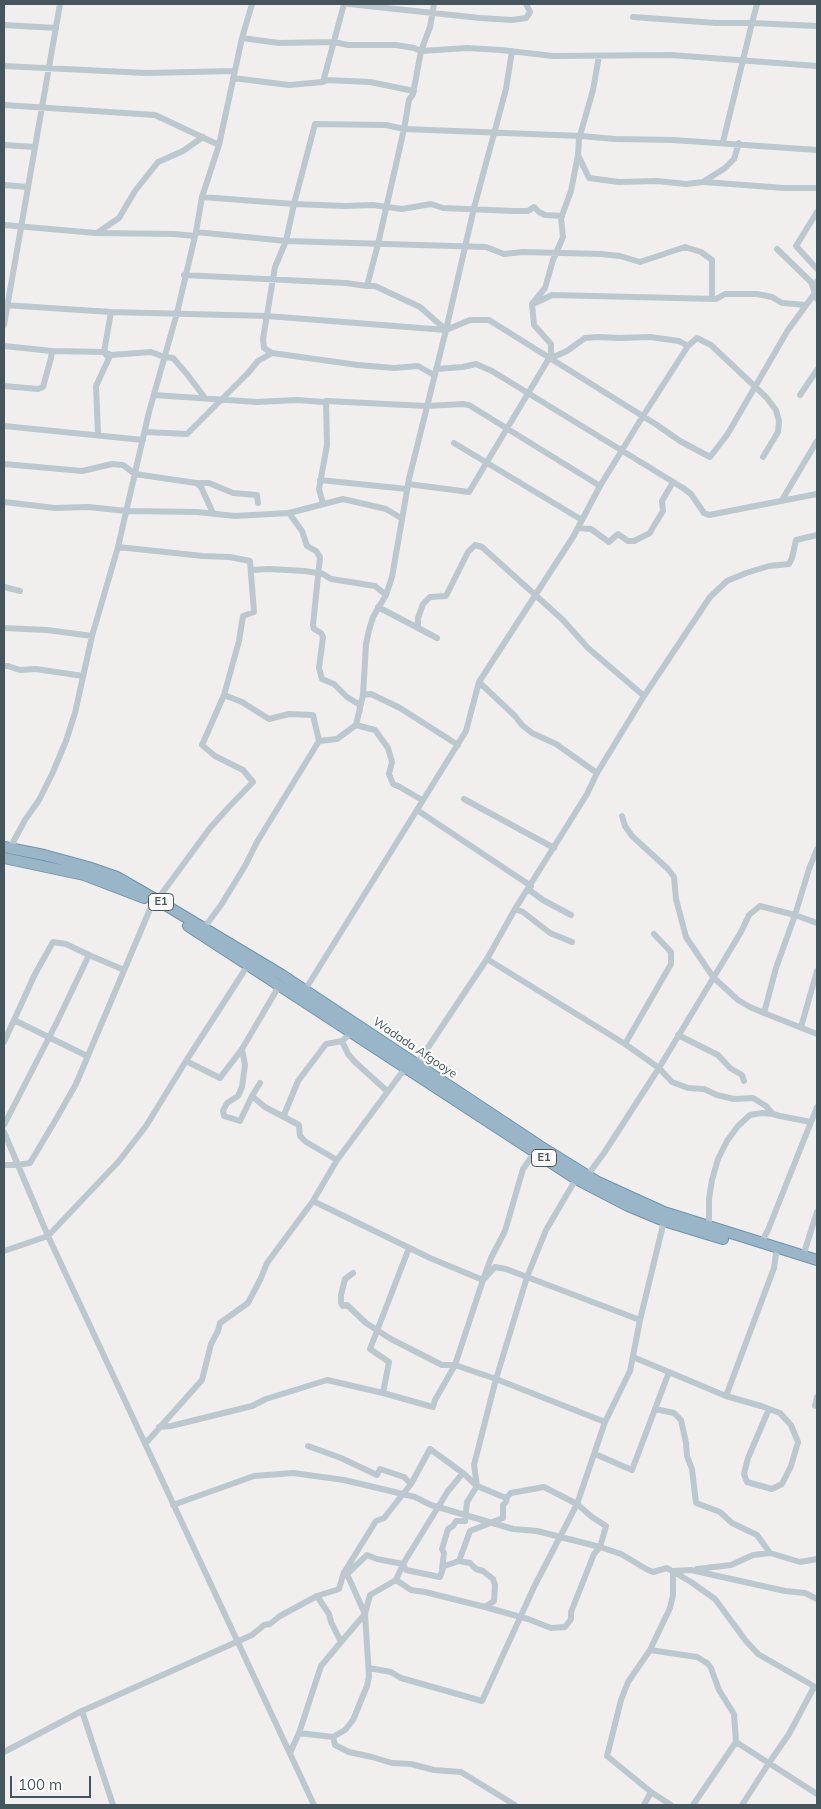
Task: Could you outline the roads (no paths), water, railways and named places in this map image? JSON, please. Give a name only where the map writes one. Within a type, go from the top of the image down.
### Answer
[{"type":"highway","name":"Wadada Afgooye","points":[[7,848],[44,855],[110,874],[204,928],[305,990],[587,1176],[664,1212],[817,1260]]},
{"type":"highway","name":"Wadada Afgooye","points":[[4,858],[84,874],[155,901],[279,986],[576,1179],[620,1202],[664,1221],[817,1267]]},
{"type":"street","points":[[4,325],[5,305],[60,4]]},
{"type":"street","points":[[7,848],[39,800],[66,741],[92,636],[127,511],[195,234],[202,197],[219,145],[233,74],[252,4]]},
{"type":"street","points":[[323,82],[344,4]]},
{"type":"street","points":[[350,4],[512,20],[526,18],[530,12],[526,4]]},
{"type":"street","points":[[366,286],[387,207],[404,129],[408,100],[414,91],[421,51],[434,4]]},
{"type":"street","points":[[723,142],[757,4]]},
{"type":"street","points":[[633,17],[716,23],[817,26]]},
{"type":"street","points":[[4,25],[56,28]]},
{"type":"street","points":[[242,38],[279,43],[334,42],[348,45],[405,46],[421,51],[467,48],[554,56],[672,55],[817,66]]},
{"type":"street","points":[[319,741],[337,740],[356,725],[360,711],[369,630],[378,607],[386,595],[392,577],[407,486],[446,330],[464,247],[496,132],[512,51]]},
{"type":"street","points":[[320,480],[469,492],[529,393],[549,358],[552,349],[551,344],[534,325],[532,304],[544,288],[563,237],[562,216],[571,191],[578,144],[593,90],[599,56]]},
{"type":"street","points":[[4,66],[146,73],[233,74],[289,85],[323,82],[326,80],[370,82],[414,91]]},
{"type":"street","points":[[4,105],[155,115],[219,145]]},
{"type":"street","points":[[817,150],[723,142],[404,129],[386,125],[315,124],[286,241],[275,267],[263,344],[268,352],[272,353],[394,368],[418,366],[435,372],[479,364],[673,482],[691,494],[704,514],[709,515],[817,494]]},
{"type":"street","points":[[96,233],[118,218],[134,191],[158,162],[183,151],[203,137]]},
{"type":"street","points":[[703,182],[725,168],[734,159],[739,143]]},
{"type":"street","points":[[4,145],[35,147]]},
{"type":"street","points":[[578,154],[589,178],[620,182],[657,181],[686,184],[703,182],[784,188],[817,188]]},
{"type":"street","points":[[4,185],[28,187]]},
{"type":"street","points":[[202,197],[294,204],[373,205],[402,209],[431,204],[443,208],[528,211],[534,207],[546,215],[562,216]]},
{"type":"street","points":[[817,212],[796,246],[817,269]]},
{"type":"street","points":[[4,226],[96,233],[195,234],[286,241],[486,248],[504,254],[523,252],[620,256],[640,262],[685,247],[701,252],[712,260],[712,299]]},
{"type":"street","points":[[777,249],[811,282],[816,296]]},
{"type":"street","points":[[184,275],[375,286],[420,307],[446,330]]},
{"type":"street","points":[[5,305],[111,312],[267,316],[446,330],[470,320],[489,320],[680,441],[710,457],[727,435],[788,330],[806,305],[816,296],[817,282]]},
{"type":"street","points":[[532,304],[552,295],[716,299],[725,294],[757,294],[772,297],[782,303],[806,305]]},
{"type":"street","points":[[98,434],[96,386],[109,358],[104,352],[111,312]]},
{"type":"street","points":[[549,358],[567,351],[585,338],[598,336],[619,338],[650,337],[679,341],[688,346]]},
{"type":"street","points":[[305,990],[458,744],[469,723],[472,704],[479,682],[578,528],[600,486],[643,416],[688,346],[697,338],[710,345],[766,397],[776,410],[779,421],[778,432],[763,457]]},
{"type":"street","points":[[4,346],[52,351],[104,352],[111,355],[151,352],[173,358],[205,398]]},
{"type":"street","points":[[4,386],[38,389],[43,387],[52,351]]},
{"type":"street","points":[[145,432],[187,434],[248,374],[258,361],[272,353]]},
{"type":"street","points":[[800,395],[817,370]]},
{"type":"street","points":[[154,395],[258,402],[297,400],[426,406],[469,405],[600,486]]},
{"type":"street","points":[[324,504],[319,489],[327,445],[326,401]]},
{"type":"street","points":[[4,426],[143,440]]},
{"type":"street","points":[[782,500],[817,441]]},
{"type":"street","points":[[454,443],[582,520]]},
{"type":"street","points":[[4,464],[82,471],[112,464],[124,465],[135,474],[196,483],[209,483],[233,493],[257,495],[258,504]]},
{"type":"street","points":[[578,528],[592,529],[610,542],[618,534],[628,541],[634,541],[650,533],[652,530],[663,511],[662,501],[673,482]]},
{"type":"street","points":[[196,483],[201,487],[213,514]]},
{"type":"street","points":[[4,502],[55,508],[88,507],[127,511],[235,516],[289,513],[340,500],[347,500],[386,509],[401,518]]},
{"type":"street","points":[[289,513],[302,531],[308,546],[319,554],[319,573],[313,625],[314,629],[321,633],[323,637],[319,662],[322,679],[334,684],[346,697],[360,705],[360,711]]},
{"type":"street","points":[[417,1064],[487,959],[515,909],[530,888],[587,794],[597,772],[644,696],[710,597],[727,581],[769,566],[789,564],[796,540],[817,535]]},
{"type":"street","points":[[418,628],[418,618],[423,604],[430,597],[446,596],[468,552],[474,545],[482,547],[563,620],[588,648],[644,696]]},
{"type":"street","points":[[4,1165],[18,1166],[30,1163],[76,1084],[155,901],[210,828],[253,782],[243,770],[214,756],[202,745],[224,695],[239,641],[243,616],[254,612],[250,561],[230,556],[203,556],[118,546]]},
{"type":"street","points":[[251,570],[305,570],[319,573],[330,579],[375,586],[386,595]]},
{"type":"street","points":[[4,587],[20,591]]},
{"type":"street","points":[[378,607],[437,638]]},
{"type":"street","points":[[4,628],[47,630],[92,636]]},
{"type":"street","points":[[4,666],[20,670],[36,670],[83,676]]},
{"type":"street","points":[[479,682],[532,733],[556,744],[597,772]]},
{"type":"street","points":[[363,695],[371,694],[400,708],[458,744]]},
{"type":"street","points":[[204,928],[225,898],[319,741],[313,715],[289,714],[268,719],[242,702],[224,695]]},
{"type":"street","points":[[356,725],[375,730],[388,748],[392,762],[389,774],[393,784],[422,800]]},
{"type":"street","points":[[464,799],[554,848]]},
{"type":"street","points":[[417,810],[530,888],[543,900],[571,915]]},
{"type":"street","points":[[622,816],[625,826],[632,836],[674,877],[676,899],[686,937],[713,977],[738,1000],[750,1007],[817,1034]]},
{"type":"street","points":[[764,1013],[776,968],[817,850]]},
{"type":"street","points":[[587,1176],[604,1153],[658,1068],[750,913],[760,906],[795,914],[817,923]]},
{"type":"street","points":[[515,909],[523,912],[550,933],[572,942]]},
{"type":"street","points":[[625,1044],[671,964],[671,952],[654,934]]},
{"type":"street","points":[[4,1042],[35,974],[53,942],[66,944],[124,970]]},
{"type":"street","points":[[4,1125],[89,955]]},
{"type":"street","points":[[487,959],[625,1044],[658,1068],[672,1082],[688,1088],[704,1089],[717,1095],[734,1099],[753,1098],[766,1106],[773,1114]]},
{"type":"street","points":[[4,1250],[48,1236],[119,1161],[146,1126],[248,965]]},
{"type":"street","points":[[800,1027],[817,971]]},
{"type":"street","points":[[186,1062],[220,1078],[242,1049],[279,986]]},
{"type":"street","points":[[14,1020],[87,1056]]},
{"type":"street","points":[[284,1117],[284,1112],[298,1081],[326,1044],[342,1041],[352,1032]]},
{"type":"street","points":[[678,1035],[718,1055],[730,1068],[742,1075],[744,1081]]},
{"type":"street","points":[[342,1041],[348,1054],[355,1062],[388,1091]]},
{"type":"street","points":[[242,1049],[245,1066],[242,1087],[236,1099],[227,1104],[223,1111],[224,1116],[240,1121],[260,1083]]},
{"type":"street","points":[[145,1444],[202,1380],[220,1323],[248,1303],[267,1262],[313,1201],[337,1160],[406,1067]]},
{"type":"street","points":[[252,1096],[265,1107],[299,1126],[300,1136],[306,1142],[337,1160]]},
{"type":"street","points":[[761,1243],[817,1107]]},
{"type":"street","points":[[709,1227],[709,1198],[718,1159],[727,1141],[738,1126],[750,1115],[762,1113],[811,1122]]},
{"type":"street","points":[[4,1132],[48,1236],[314,1805]]},
{"type":"street","points":[[159,1427],[171,1426],[252,1406],[266,1399],[328,1380],[433,1407],[455,1365],[491,1258],[505,1231],[523,1169],[535,1152]]},
{"type":"street","points":[[440,1577],[444,1553],[442,1550],[448,1529],[456,1521],[465,1520],[467,1502],[477,1486],[474,1466],[496,1379],[527,1277],[546,1230],[576,1179]]},
{"type":"street","points":[[313,1201],[409,1248],[483,1280]]},
{"type":"street","points":[[803,1256],[817,1212]]},
{"type":"street","points":[[369,1668],[391,1672],[401,1678],[482,1701],[558,1537],[577,1504],[605,1422],[630,1371],[640,1320],[664,1221]]},
{"type":"street","points":[[383,1393],[389,1362],[370,1349],[409,1248]]},
{"type":"street","points":[[726,1396],[774,1268],[776,1254]]},
{"type":"street","points":[[483,1280],[495,1267],[506,1269],[640,1320]]},
{"type":"street","points":[[353,1273],[345,1279],[341,1295],[342,1306],[347,1305],[366,1323],[378,1331],[442,1365],[455,1365],[496,1379],[605,1422]]},
{"type":"street","points":[[633,1356],[726,1396],[769,1409],[780,1413],[791,1426],[798,1442],[791,1466],[782,1484],[772,1489],[747,1482],[744,1474],[748,1458],[769,1409]]},
{"type":"street","points":[[595,1454],[632,1470],[669,1372]]},
{"type":"street","points":[[815,1406],[817,1397]]},
{"type":"street","points":[[655,1409],[674,1413],[681,1420],[687,1456],[692,1469],[696,1504],[720,1512],[732,1523],[757,1535],[770,1553]]},
{"type":"street","points":[[308,1446],[341,1458],[377,1475],[380,1470],[404,1477],[411,1484]]},
{"type":"street","points":[[4,1752],[82,1711],[252,1635],[264,1625],[270,1624],[280,1616],[317,1596],[339,1589],[346,1573],[376,1522],[384,1518],[411,1484],[430,1449],[477,1486],[506,1498]]},
{"type":"street","points":[[173,1505],[254,1476],[293,1473],[344,1480],[415,1497],[431,1505],[513,1528],[537,1531],[600,1547],[621,1554],[653,1572],[663,1568],[674,1571],[731,1565],[753,1555],[770,1553],[800,1562],[817,1559]]},
{"type":"street","points":[[299,1733],[332,1737],[345,1730],[353,1720],[367,1686],[369,1668],[365,1614],[370,1596],[396,1580],[403,1564],[448,1491],[463,1474]]},
{"type":"street","points":[[396,1580],[410,1590],[425,1592],[520,1616],[551,1628],[565,1627],[571,1619],[571,1612],[594,1554],[600,1547],[606,1526],[577,1504],[544,1488],[512,1493],[506,1498],[502,1509],[503,1518],[470,1531],[459,1561]]},
{"type":"street","points":[[346,1573],[367,1555],[403,1564]]},
{"type":"street","points":[[440,1577],[444,1566],[459,1561],[470,1563],[476,1569],[483,1571],[493,1579],[495,1585],[494,1601],[484,1607]]},
{"type":"street","points":[[403,1564],[406,1570],[440,1577]]},
{"type":"street","points":[[691,1570],[785,1591],[805,1592],[817,1599]]},
{"type":"street","points":[[671,1805],[651,1792],[607,1756],[621,1700],[628,1682],[650,1650],[670,1608],[673,1595],[674,1571]]},
{"type":"street","points":[[674,1571],[714,1599],[758,1654],[816,1688],[789,1734],[742,1805]]},
{"type":"street","points":[[346,1573],[365,1614]]},
{"type":"street","points":[[317,1596],[329,1614],[341,1642]]},
{"type":"street","points":[[290,1753],[299,1733],[321,1666],[365,1614]]},
{"type":"street","points":[[650,1650],[696,1657],[707,1663],[734,1714],[736,1742],[693,1805]]},
{"type":"street","points":[[82,1711],[113,1805]]},
{"type":"street","points":[[332,1737],[335,1745],[349,1752],[392,1764],[411,1764],[434,1770],[461,1772],[515,1805]]},
{"type":"street","points":[[736,1742],[817,1794]]},
{"type":"street","points":[[644,1805],[651,1792]]}]
